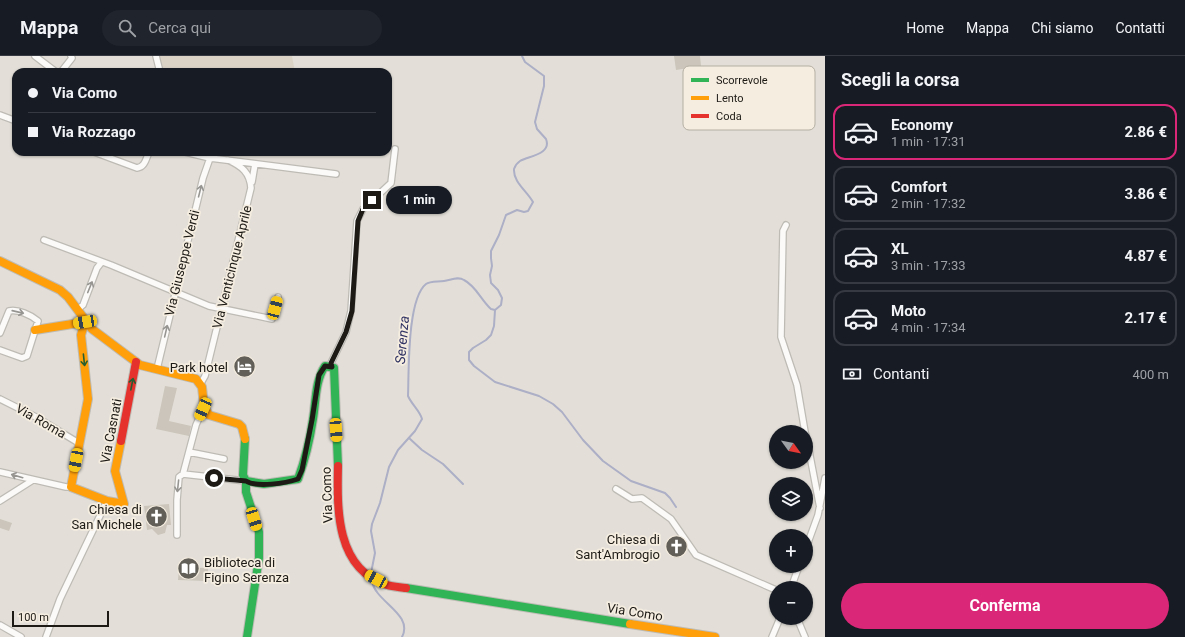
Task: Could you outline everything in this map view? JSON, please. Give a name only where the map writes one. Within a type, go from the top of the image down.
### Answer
[{"type":"street","points":[[34,56],[50,68]]},
{"type":"street","points":[[64,68],[72,58],[71,56]]},
{"type":"street","points":[[156,56],[159,68]]},
{"type":"street","points":[[0,115],[12,120]]},
{"type":"street","points":[[332,367],[331,363],[346,332],[352,311],[358,221],[363,209],[391,183],[395,149]]},
{"type":"street","points":[[105,156],[137,168],[144,164],[147,156]]},
{"type":"street","points":[[202,156],[336,174]]},
{"type":"street","name":"Via Giuseppe Verdi","points":[[157,369],[203,178],[210,158]]},
{"type":"street","name":"Via Venticinque Aprile","points":[[201,383],[205,376],[251,188],[248,175],[237,164],[228,160]]},
{"type":"street","points":[[251,188],[255,164]]},
{"type":"street","points":[[786,225],[783,231],[782,337],[797,385],[804,425]]},
{"type":"street","points":[[44,240],[101,263],[111,265],[209,306],[272,319],[278,297]]},
{"type":"street","points":[[0,261],[56,287],[64,293],[85,322],[92,329],[140,365],[196,379],[201,383],[203,409],[196,424],[183,474],[179,477],[176,500],[178,535]]},
{"type":"street","points":[[77,310],[82,305],[97,268],[101,263]]},
{"type":"street","points":[[0,333],[9,311],[14,310],[33,317],[38,321],[27,356],[22,358],[0,350]]},
{"type":"street","points":[[35,330],[85,322]]},
{"type":"street","points":[[71,487],[88,399],[81,335],[85,322]]},
{"type":"street","name":"Via Casnati","points":[[107,501],[124,504],[115,471],[136,362]]},
{"type":"street","name":"Via Como","points":[[183,474],[246,481],[258,485],[298,479],[302,470],[319,375],[325,366],[332,367],[334,368],[338,454],[337,498],[340,526],[349,554],[366,574],[387,585],[715,637]]},
{"type":"street","name":"Via Roma","points":[[0,399],[36,417],[77,442],[79,446]]},
{"type":"street","points":[[203,409],[209,415],[238,424],[245,434],[242,470],[246,481],[246,492],[259,532],[259,558],[248,637]]},
{"type":"street","points":[[189,452],[224,459]]},
{"type":"street","points":[[813,469],[820,508]]},
{"type":"street","points":[[0,472],[71,487],[107,501],[60,599],[46,637]]},
{"type":"street","points":[[813,529],[820,508],[825,478]]},
{"type":"street","points":[[0,502],[33,480]]},
{"type":"street","points":[[616,489],[632,500],[642,498],[671,520],[696,555],[769,587]]},
{"type":"street","points":[[0,625],[21,637]]},
{"type":"street","points":[[772,637],[777,625]]},
{"type":"street","points":[[800,625],[805,637]]},
{"type":"shaded area","points":[[159,56],[292,56],[294,68],[160,68]]},
{"type":"building","points":[[674,56],[700,56],[701,66],[683,66],[683,69],[676,70]]},
{"type":"building","points":[[165,386],[177,388],[169,421],[191,426],[189,436],[156,429]]},
{"type":"building","name":"Chiesa di San Michele","points":[[169,504],[171,525],[167,525],[165,533],[158,535],[152,529],[147,530],[144,506]]},
{"type":"building","points":[[0,519],[12,523],[9,531],[0,528]]},
{"type":"building","name":"Chiesa di Sant'Ambrogio","points":[[673,541],[678,541],[681,554],[672,555]]},
{"type":"building","points":[[179,567],[208,568],[208,581],[178,580]]},
{"type":"waterway","name":"Serenza","points":[[371,573],[375,553],[371,531],[372,524],[380,503],[389,467],[398,450],[415,431],[422,419],[420,413],[408,396],[410,337],[415,304],[420,292],[426,284],[430,282],[457,278],[462,279],[475,289],[491,309],[495,310],[501,305],[502,298],[498,290],[491,283],[491,251],[499,235],[506,215],[517,210],[524,212],[528,211],[533,202],[518,182],[514,174],[514,169],[520,161],[539,154],[546,148],[546,139],[537,129],[535,122],[544,86],[544,76],[525,62],[522,56]]},
{"type":"waterway","points":[[495,310],[494,326],[491,335],[469,352],[469,360],[474,366],[495,382],[539,396],[553,404],[562,412],[583,440],[603,461],[631,481],[665,493],[676,507]]},
{"type":"waterway","points":[[409,438],[422,450],[443,464],[463,484]]},
{"type":"waterway","name":"Serenza","points":[[372,581],[380,595],[399,615],[403,622],[404,629],[402,637]]},
{"type":"traffic: fast","points":[[246,481],[264,484],[298,479],[310,434],[319,378],[325,366],[334,368],[338,466]]},
{"type":"traffic: fast","points":[[245,439],[243,475],[246,481],[246,492],[259,532],[259,558],[247,637]]},
{"type":"traffic: fast","points":[[406,588],[630,624]]},
{"type":"traffic: slow","points":[[0,261],[60,290],[68,297],[92,329],[140,365],[196,379],[202,387],[204,406],[209,415],[239,424],[242,427],[245,439]]},
{"type":"traffic: slow","points":[[35,330],[85,322],[81,335],[88,399],[71,487],[107,501],[124,504],[115,471],[121,441]]},
{"type":"traffic: slow","points":[[630,624],[715,637]]},
{"type":"traffic: jam","points":[[121,441],[136,362]]},
{"type":"traffic: jam","points":[[338,466],[338,501],[340,519],[343,536],[349,552],[358,566],[370,577],[387,585],[406,588]]},
{"type":"place","name":"Park hotel","points":[[244,367]]},
{"type":"place","name":"Chiesa di San Michele","points":[[157,516]]},
{"type":"place","name":"Chiesa di Sant'Ambrogio","points":[[676,546]]},
{"type":"place","name":"Biblioteca di Figino Serenza","points":[[188,569]]},
{"type":"route","points":[[214,478],[246,481],[258,485],[298,479],[302,470],[319,375],[325,366],[332,367],[331,363],[346,332],[352,311],[358,221],[363,209],[372,200]]}]
